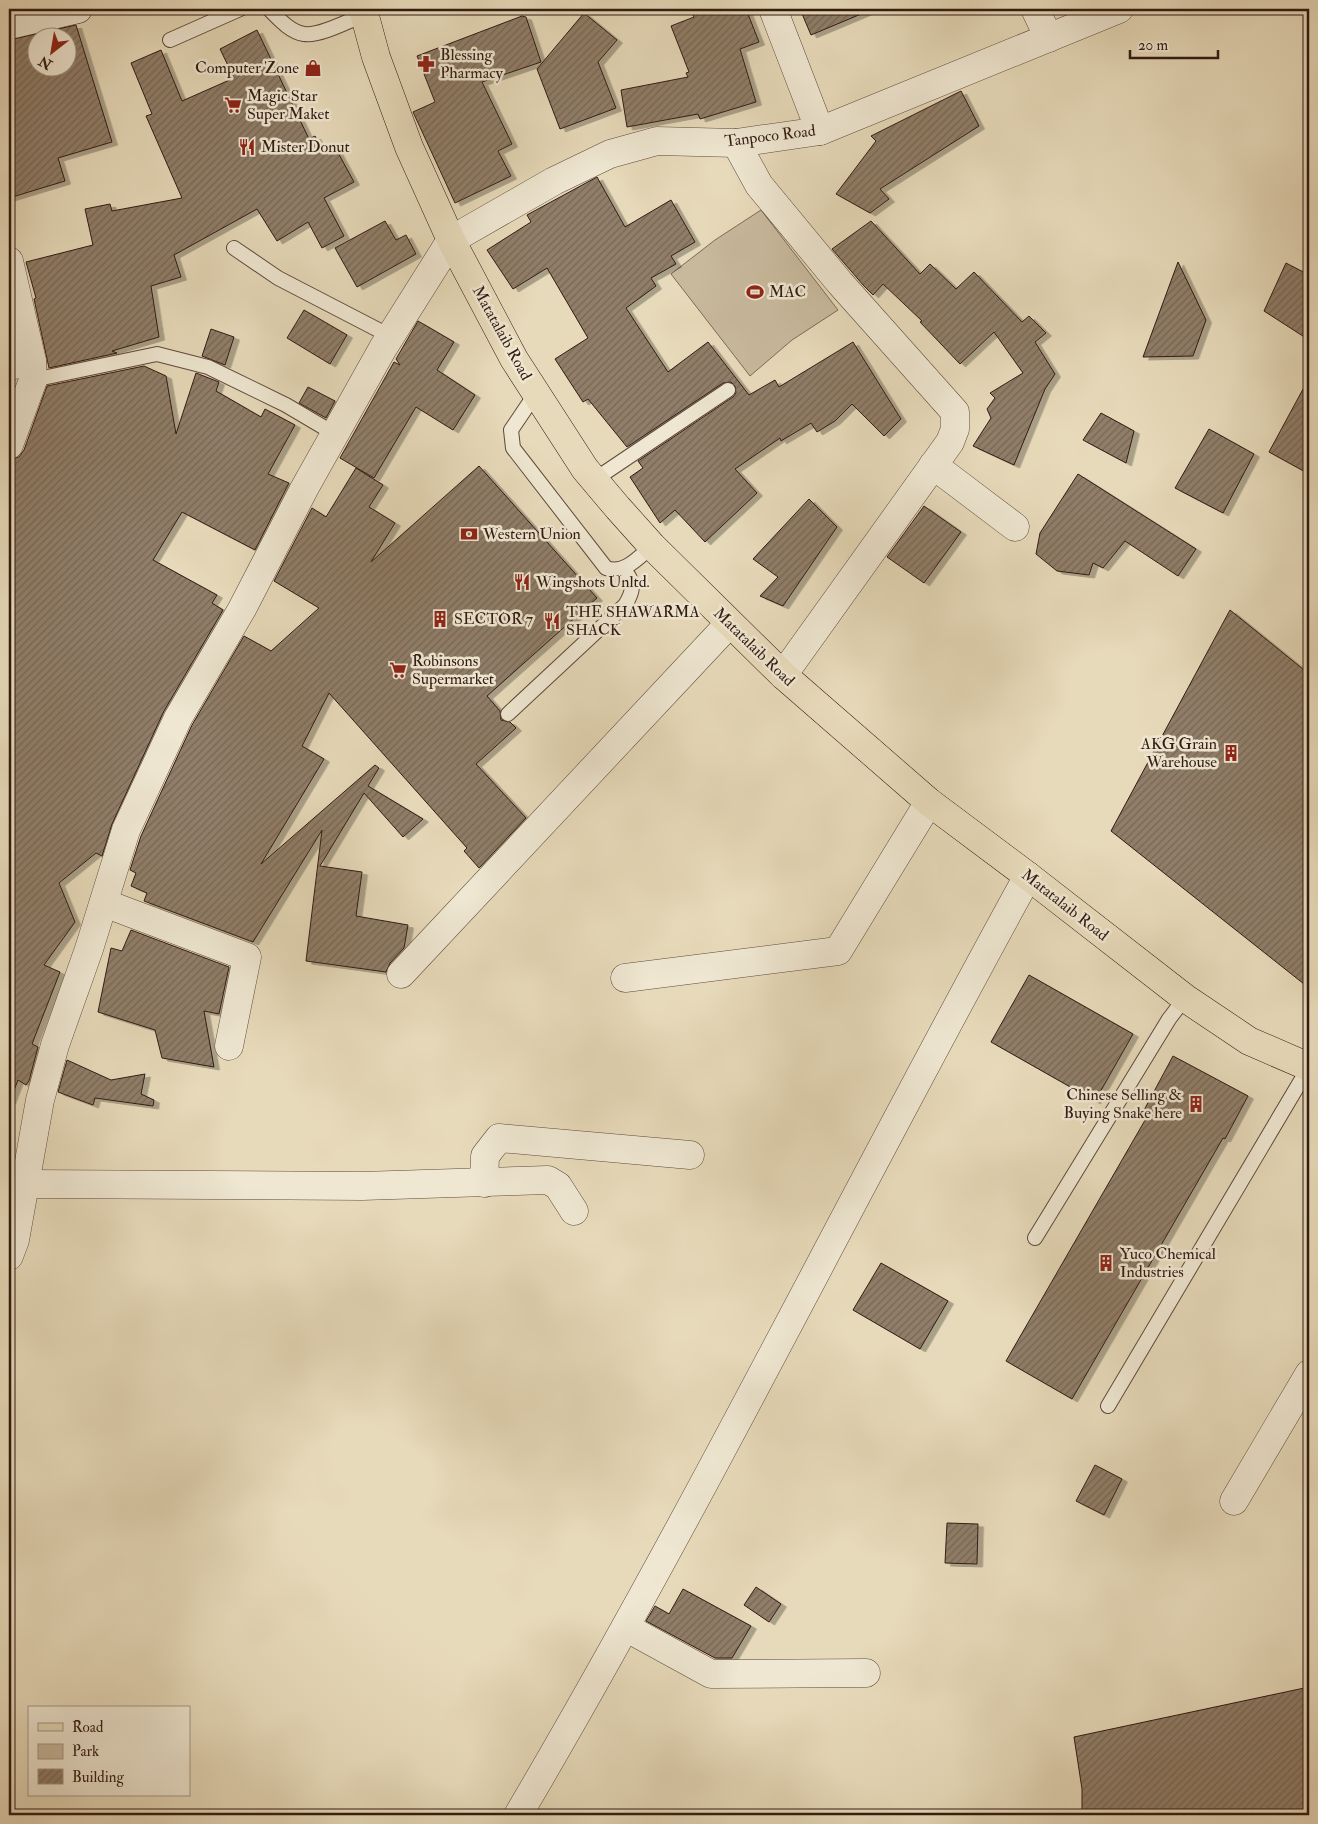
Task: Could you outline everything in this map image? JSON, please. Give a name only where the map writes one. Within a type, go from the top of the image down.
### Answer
[{"type":"main road","name":"Matatalaib Road","points":[[364,12],[376,57],[409,147],[451,240],[514,359],[594,480],[652,546],[729,624],[783,675],[929,802],[1028,876],[1184,998],[1249,1041],[1309,1067]]},
{"type":"street","points":[[9,25],[78,9]]},
{"type":"street","points":[[773,9],[820,131]]},
{"type":"street","points":[[1035,9],[1049,38]]},
{"type":"street","name":"Tanpoco Road","points":[[451,240],[554,181],[625,149],[657,141],[736,143],[820,131],[1118,9]]},
{"type":"street","points":[[736,143],[759,185],[840,283],[955,412],[955,429],[950,442],[783,675]]},
{"type":"street","points":[[9,1256],[16,1240],[40,1100],[55,1045],[104,903],[126,830],[178,718],[242,609],[335,434],[390,336],[451,240]]},
{"type":"street","points":[[9,261],[24,369],[9,445]]},
{"type":"street","points":[[934,465],[1015,527]]},
{"type":"street","points":[[401,974],[729,624]]},
{"type":"street","points":[[625,978],[838,951],[929,802]]},
{"type":"street","points":[[518,1815],[627,1628],[955,1007],[1028,876]]},
{"type":"street","points":[[104,903],[247,957],[229,1046]]},
{"type":"street","points":[[484,1183],[485,1156],[499,1138],[690,1154]]},
{"type":"street","points":[[26,1184],[362,1186],[548,1180],[562,1190],[574,1211]]},
{"type":"street","points":[[1234,1501],[1309,1374]]},
{"type":"street","points":[[627,1628],[711,1674],[866,1673]]},
{"type":"lane","points":[[170,40],[240,9]]},
{"type":"lane","points":[[269,9],[290,28],[304,34],[313,34],[364,12]]},
{"type":"lane","points":[[234,248],[278,278],[390,336]]},
{"type":"lane","points":[[24,369],[157,354],[208,367],[286,405],[335,434]]},
{"type":"lane","points":[[594,480],[728,390]]},
{"type":"lane","points":[[536,393],[511,430],[513,448],[606,568],[614,571],[623,569],[652,546]]},
{"type":"lane","points":[[508,714],[625,605],[633,592],[632,580],[623,569]]},
{"type":"lane","points":[[1035,1238],[1169,1019],[1184,998]]},
{"type":"lane","points":[[1108,1406],[1309,1067]]},
{"type":"green space","name":"MAC","points":[[761,210],[838,310],[792,340],[750,376],[671,274],[715,240]]},
{"type":"building","points":[[690,9],[746,9],[759,42],[740,49],[756,102],[700,119],[698,114],[627,127],[621,90],[688,77],[686,73],[689,72],[671,26],[694,17]]},
{"type":"building","points":[[800,9],[873,9],[811,35]]},
{"type":"building","points":[[584,13],[617,40],[598,62],[616,108],[560,129],[537,69]]},
{"type":"building","points":[[522,16],[526,17],[541,62],[482,82],[512,144],[498,151],[511,176],[455,203],[413,112],[435,102],[417,56]]},
{"type":"building","points":[[76,25],[77,28],[63,28]]},
{"type":"building","points":[[257,30],[309,139],[315,136],[324,153],[336,149],[354,182],[324,198],[344,236],[322,248],[308,222],[277,241],[257,209],[174,255],[181,277],[151,286],[159,337],[112,351],[117,353],[49,368],[34,299],[36,298],[26,262],[93,245],[85,209],[110,204],[112,211],[182,198],[146,116],[152,114],[131,63],[161,50],[182,101],[234,78],[220,49]]},
{"type":"building","points":[[78,32],[112,142],[58,158],[65,181],[9,198],[9,40],[28,36],[28,78],[78,78]]},
{"type":"building","points":[[961,91],[979,126],[880,189],[889,199],[870,213],[836,194],[876,141],[871,136]]},
{"type":"building","points":[[597,177],[625,227],[671,200],[695,242],[671,256],[676,264],[651,278],[656,286],[626,308],[668,372],[708,342],[749,395],[775,380],[779,387],[853,342],[901,419],[884,436],[852,404],[835,421],[817,432],[811,423],[781,441],[780,438],[735,469],[757,493],[705,542],[675,510],[660,523],[630,477],[643,468],[638,461],[733,397],[736,393],[735,386],[731,382],[723,383],[627,447],[588,399],[583,402],[555,359],[588,338],[547,268],[513,289],[487,250],[531,222],[527,215]]},
{"type":"building","points":[[385,221],[396,240],[406,235],[416,254],[357,287],[335,248]]},
{"type":"building","points":[[871,221],[920,274],[930,264],[956,289],[974,272],[1022,322],[1029,316],[1046,333],[1035,342],[1055,374],[1045,389],[1014,465],[973,446],[991,418],[987,409],[995,398],[990,393],[1023,373],[994,332],[960,364],[920,322],[922,321],[883,284],[873,295],[864,286],[832,249]]},
{"type":"building","points":[[1178,262],[1206,320],[1193,356],[1143,357]]},
{"type":"building","points":[[1286,263],[1309,275],[1309,340],[1264,311]]},
{"type":"building","points":[[304,310],[347,335],[330,364],[287,338]]},
{"type":"building","points":[[418,321],[454,342],[437,370],[475,395],[453,430],[416,407],[374,478],[340,458],[394,362],[400,365],[396,359]]},
{"type":"building","points":[[211,329],[234,337],[225,365],[202,356]]},
{"type":"building","points":[[144,366],[166,376],[176,434],[196,373],[219,382],[216,391],[261,417],[265,409],[295,425],[268,474],[289,483],[255,550],[182,512],[153,560],[217,595],[212,603],[223,610],[164,711],[112,824],[102,856],[96,853],[59,883],[75,922],[44,965],[60,972],[32,1044],[38,1047],[29,1081],[26,1085],[18,1080],[10,1101],[9,460],[19,457],[24,450],[47,386]]},
{"type":"building","points":[[1309,378],[1309,474],[1269,452]]},
{"type":"building","points":[[308,387],[335,401],[326,418],[299,403]]},
{"type":"building","points":[[1101,413],[1134,431],[1126,463],[1083,440]]},
{"type":"building","points":[[1209,429],[1254,454],[1223,513],[1175,488]]},
{"type":"building","points":[[479,466],[597,598],[487,696],[500,711],[501,720],[510,722],[516,728],[476,764],[526,818],[479,868],[464,851],[467,848],[329,693],[302,746],[324,759],[261,864],[375,765],[379,768],[368,786],[423,819],[403,837],[364,793],[320,866],[362,872],[356,916],[408,925],[404,948],[390,963],[386,972],[306,961],[322,830],[253,942],[144,901],[147,893],[131,886],[136,873],[130,870],[141,836],[192,725],[244,636],[271,651],[319,608],[274,581],[312,508],[326,517],[356,468],[383,485],[369,507],[395,523],[371,562]]},
{"type":"building","points":[[1078,474],[1196,549],[1178,576],[1125,541],[1103,568],[1093,563],[1089,575],[1057,571],[1036,554],[1040,533]]},
{"type":"building","points":[[809,499],[837,527],[783,606],[760,596],[778,577],[753,559]]},
{"type":"building","points":[[924,506],[961,532],[924,583],[887,557]]},
{"type":"building","name":"AKG Grain Warehouse","points":[[1230,610],[1309,674],[1309,988],[1111,831]]},
{"type":"building","points":[[131,930],[229,967],[219,1014],[204,1011],[214,1067],[162,1058],[155,1030],[98,1012],[111,948],[122,951]]},
{"type":"building","points":[[1029,975],[1133,1034],[1095,1101],[991,1042]]},
{"type":"building","name":"Yuco Chemical Industries","points":[[1173,1056],[1248,1096],[1225,1139],[1223,1138],[1072,1399],[1006,1361],[1148,1115],[1143,1112]]},
{"type":"building","points":[[67,1060],[111,1080],[145,1074],[141,1094],[154,1100],[153,1106],[95,1098],[93,1105],[58,1092]]},
{"type":"building","points":[[881,1263],[948,1301],[920,1349],[853,1310]]},
{"type":"building","points":[[1095,1465],[1122,1479],[1104,1515],[1076,1501]]},
{"type":"building","points":[[947,1523],[978,1524],[977,1564],[945,1563]]},
{"type":"building","points":[[756,1587],[781,1604],[769,1622],[744,1605]]},
{"type":"building","points":[[683,1589],[751,1626],[732,1658],[715,1658],[646,1621],[655,1606],[669,1614]]},
{"type":"building","points":[[1309,1687],[1309,1796],[1303,1815],[1137,1815],[1082,1810],[1082,1789],[1074,1737]]},
{"type":"place","name":"Blessing Pharmacy","points":[[426,64]]},
{"type":"place","name":"Computer Zone","points":[[313,68]]},
{"type":"place","name":"Magic Star Super Maket","points":[[233,105]]},
{"type":"place","name":"Mister Donut","points":[[247,147]]},
{"type":"place","name":"MAC","points":[[755,292]]},
{"type":"place","name":"Western Union","points":[[469,534]]},
{"type":"place","name":"Wingshots Unltd.","points":[[522,582]]},
{"type":"place","name":"SECTOR 7","points":[[440,619]]},
{"type":"place","name":"THE SHAWARMA SHACK","points":[[552,621]]},
{"type":"place","name":"Robinsons Supermarket","points":[[398,670]]},
{"type":"place","name":"AKG Grain Warehouse","points":[[1231,753]]},
{"type":"place","name":"Chinese Selling & Buying Snake here","points":[[1196,1104]]},
{"type":"place","name":"Yuco Chemical Industries","points":[[1106,1263]]}]
